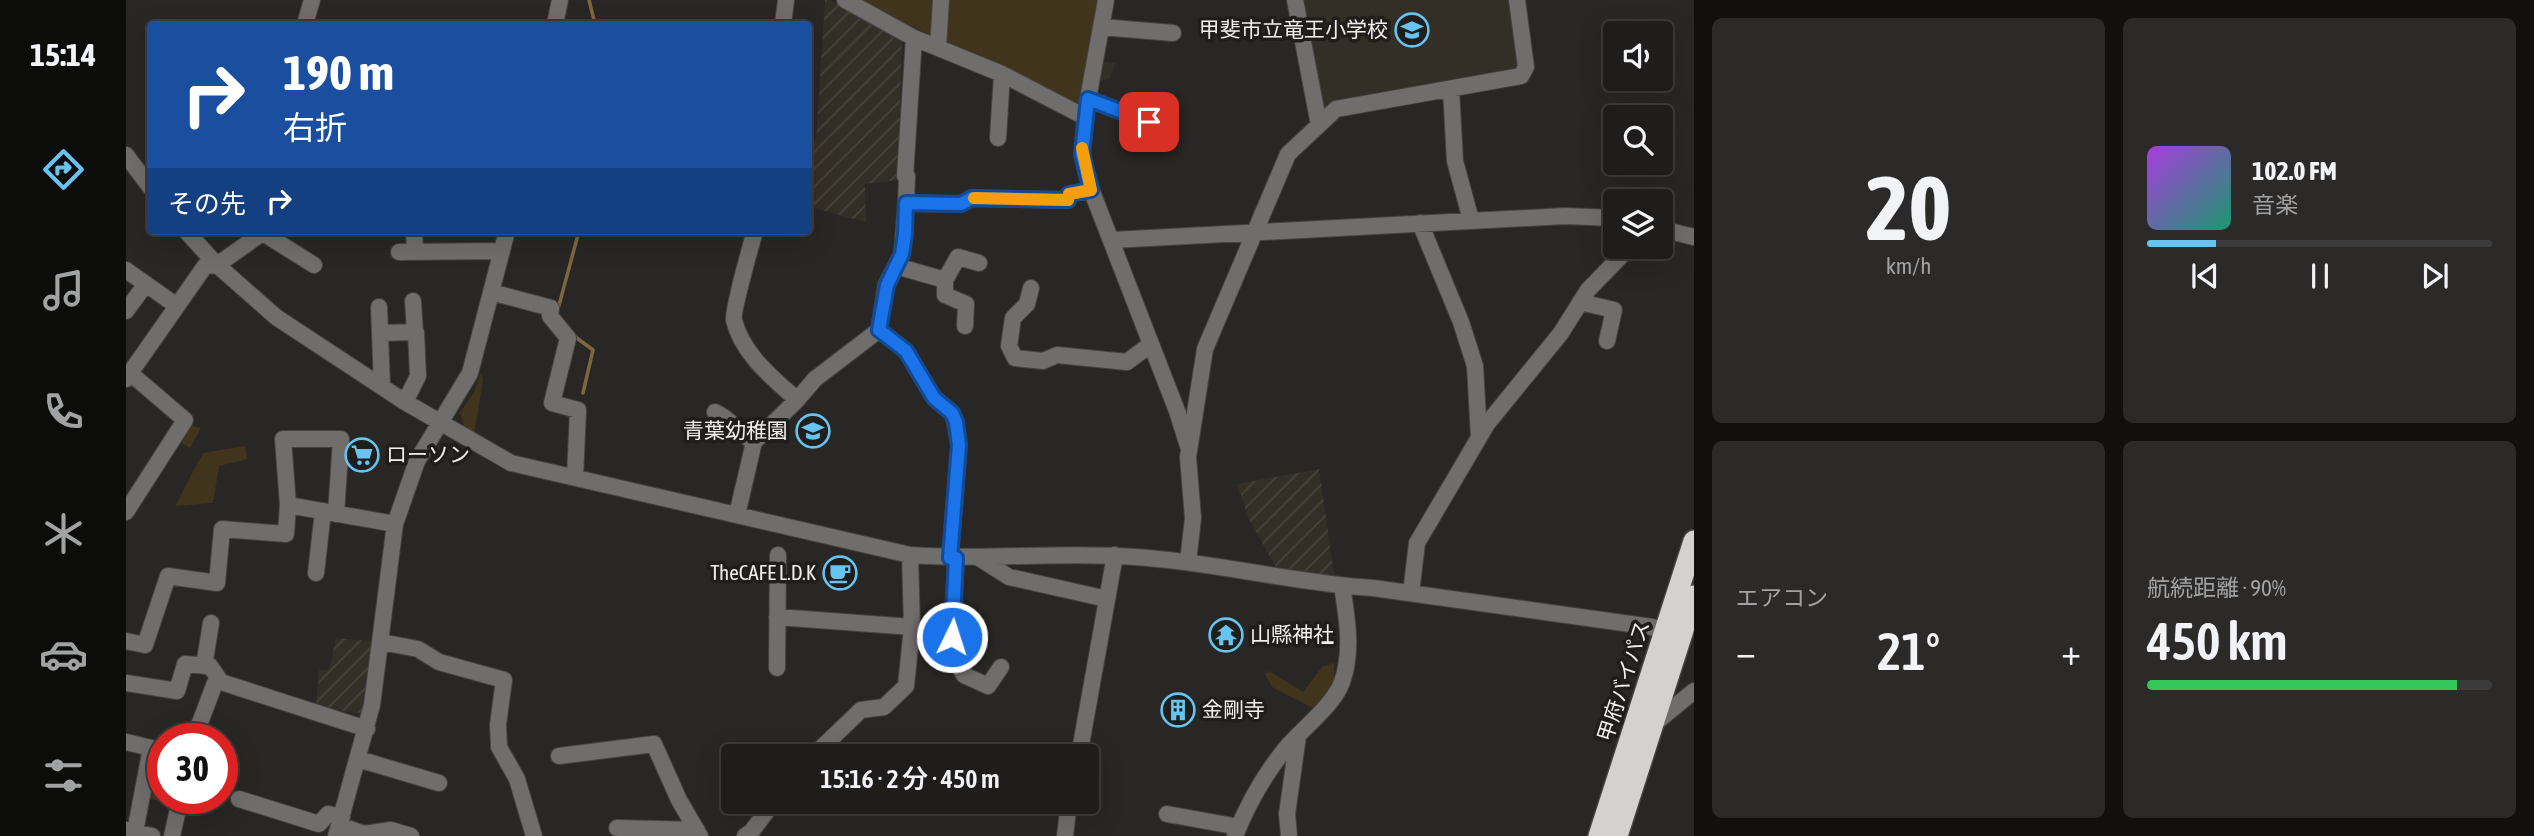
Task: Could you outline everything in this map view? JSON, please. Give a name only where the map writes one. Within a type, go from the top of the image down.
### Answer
[{"type":"highway","name":"甲府バイパス","points":[[1617,836],[1653,720],[1694,541]]},
{"type":"highway","name":"甲府バイパス","points":[[1599,836],[1673,634],[1694,596]]},
{"type":"street","points":[[308,21],[312,0]]},
{"type":"street","points":[[556,21],[560,0]]},
{"type":"street","points":[[783,21],[786,0]]},
{"type":"street","points":[[845,0],[914,38],[1003,74],[1085,117]]},
{"type":"street","points":[[938,48],[941,0]]},
{"type":"street","points":[[1106,0],[1085,117],[1082,154],[1091,190],[1177,411],[1189,449]]},
{"type":"street","points":[[1295,0],[1319,125]]},
{"type":"street","points":[[1188,562],[1193,518],[1189,449],[1205,349],[1288,154],[1336,108],[1521,76],[1526,68],[1517,0]]},
{"type":"street","points":[[1101,27],[1173,33]]},
{"type":"street","points":[[737,515],[754,442],[815,379],[879,330],[887,285],[902,254],[905,234],[908,176],[905,176],[914,38]]},
{"type":"street","points":[[998,138],[1003,74]]},
{"type":"street","points":[[1451,89],[1455,161],[1471,220]]},
{"type":"street","points":[[1088,99],[1170,130]]},
{"type":"street","points":[[126,155],[147,183]]},
{"type":"street","points":[[906,203],[961,204],[972,198],[1068,200],[1069,194],[1091,190]]},
{"type":"street","points":[[1112,240],[1471,220],[1564,216],[1603,218]]},
{"type":"street","points":[[1420,223],[1461,322],[1475,366],[1479,437]]},
{"type":"street","points":[[1673,232],[1694,237]]},
{"type":"street","points":[[190,235],[217,265],[276,317],[405,402],[512,463],[910,555],[953,558],[1115,555],[1188,562],[1673,634]]},
{"type":"street","points":[[126,512],[186,420],[128,376],[205,266],[217,265],[260,235]]},
{"type":"street","points":[[269,235],[314,265]]},
{"type":"street","points":[[413,235],[407,252],[501,251]]},
{"type":"street","points":[[339,826],[367,729],[395,524],[417,461],[470,373],[506,235]]},
{"type":"street","points":[[754,235],[733,318],[747,347],[763,369],[797,400]]},
{"type":"street","points":[[965,326],[966,304],[945,295],[945,281],[958,257],[979,263]]},
{"type":"street","points":[[1411,593],[1418,543],[1479,437],[1532,366],[1561,334],[1588,290],[1618,259]]},
{"type":"street","points":[[896,266],[945,281]]},
{"type":"street","points":[[126,270],[177,306]]},
{"type":"street","points":[[126,311],[146,284]]},
{"type":"street","points":[[1031,288],[1027,304],[1013,318],[1009,346],[1015,358],[1043,361],[1057,355],[1127,362],[1151,344]]},
{"type":"street","points":[[491,292],[551,307],[550,316],[568,338],[552,403],[578,410],[575,477]]},
{"type":"street","points":[[405,402],[418,376],[414,301]]},
{"type":"street","points":[[1580,302],[1614,310],[1608,341]]},
{"type":"street","points":[[379,307],[382,386]]},
{"type":"street","points":[[879,330],[906,351],[934,398],[952,413],[956,422],[959,445],[951,653],[964,675],[988,686],[1001,667]]},
{"type":"street","points":[[380,334],[415,332]]},
{"type":"street","points":[[715,412],[728,418],[754,442]]},
{"type":"street","points":[[126,641],[145,645],[168,576],[217,583],[222,529],[286,534],[288,505],[283,439],[341,439],[316,573]]},
{"type":"street","points":[[288,505],[395,524]]},
{"type":"street","points":[[777,668],[778,555]]},
{"type":"street","points":[[826,744],[861,710],[884,707],[906,686],[912,627],[910,555]]},
{"type":"street","points":[[1081,744],[1115,555]]},
{"type":"street","points":[[979,558],[1009,577],[1107,599]]},
{"type":"street","points":[[1167,814],[1237,831],[1249,802],[1266,775],[1324,708],[1341,684],[1349,630],[1342,586]]},
{"type":"street","points":[[777,617],[912,627]]},
{"type":"street","points":[[204,666],[211,623]]},
{"type":"street","points":[[380,642],[418,649],[439,662],[504,680],[498,724],[499,747],[517,779],[534,836]]},
{"type":"street","points":[[126,682],[177,691],[185,664],[210,666],[221,682]]},
{"type":"street","points":[[200,723],[215,683],[221,682],[367,729]]},
{"type":"street","points":[[1653,720],[1660,719],[1694,691]]},
{"type":"street","points":[[1289,836],[1287,814],[1298,736]]},
{"type":"street","points":[[126,742],[152,748],[130,831],[152,836]]},
{"type":"street","points":[[559,756],[654,744],[679,800],[698,833]]},
{"type":"street","points":[[358,759],[439,783]]},
{"type":"street","points":[[239,799],[319,824],[327,814],[339,826],[364,834],[391,830],[411,836]]},
{"type":"street","points":[[172,836],[178,814]]},
{"type":"street","points":[[745,836],[765,814]]},
{"type":"street","points":[[1065,836],[1068,814]]},
{"type":"street","points":[[617,828],[698,833]]},
{"type":"shaded area","points":[[825,0],[830,0],[902,39],[898,180],[865,184],[866,222],[812,208],[812,144],[816,140]]},
{"type":"shaded area","points":[[859,0],[937,0],[936,38]]},
{"type":"shaded area","points":[[942,0],[1103,0],[1084,114],[940,40]]},
{"type":"shaded area","name":"甲斐市立竜王小学校","points":[[1300,0],[1514,0],[1520,72],[1321,112]]},
{"type":"shaded area","points":[[1095,61],[1116,63],[1109,79],[1097,82]]},
{"type":"shaded area","points":[[481,373],[483,380],[474,434],[464,427],[460,413],[475,390]]},
{"type":"shaded area","points":[[185,424],[201,428],[190,448],[174,438]]},
{"type":"shaded area","points":[[245,446],[247,459],[219,466],[213,503],[175,506],[203,453]]},
{"type":"shaded area","points":[[1319,469],[1335,581],[1281,577],[1249,519],[1237,484]]},
{"type":"shaded area","points":[[336,638],[381,642],[364,714],[316,707],[319,670],[329,670]]},
{"type":"shaded area","points":[[1334,663],[1334,687],[1313,708],[1272,687],[1265,674],[1269,671],[1303,692],[1322,667]]},
{"type":"shaded area","points":[[147,777],[147,799],[144,798]]},
{"type":"waterway","points":[[589,0],[594,21]]},
{"type":"waterway","points":[[558,309],[578,235]]},
{"type":"waterway","points":[[574,336],[593,350],[583,393]]},
{"type":"slow traffic","points":[[974,198],[1068,200],[1069,194],[1091,190],[1082,148]]},
{"type":"place","name":"甲斐市立竜王小学校","points":[[1412,30]]},
{"type":"place","name":"青葉幼稚園","points":[[813,431]]},
{"type":"place","name":"ローソン","points":[[362,455]]},
{"type":"place","name":"TheCAFE L.D.K","points":[[840,573]]},
{"type":"place","name":"山縣神社","points":[[1226,635]]},
{"type":"place","name":"金剛寺","points":[[1178,710]]},
{"type":"route","points":[[952,637],[956,558],[950,558],[959,445],[956,422],[952,413],[934,398],[906,351],[879,330],[887,285],[902,254],[906,203],[961,204],[972,198],[1068,200],[1069,194],[1091,190],[1082,154],[1088,99],[1149,122]]}]
